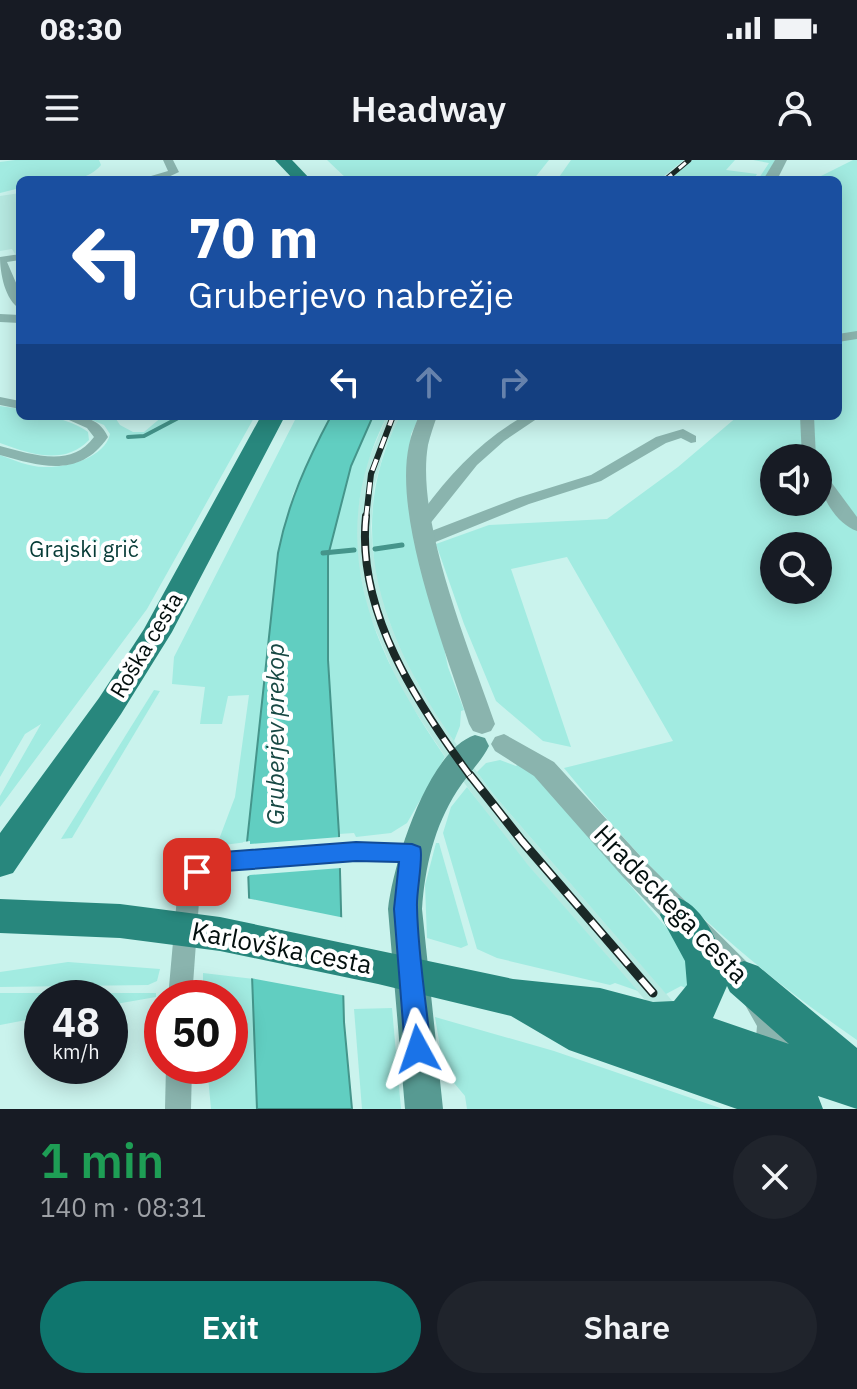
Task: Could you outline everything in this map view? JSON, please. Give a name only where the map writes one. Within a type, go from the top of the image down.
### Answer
[{"type":"main road","points":[[283,160],[299,176]]},
{"type":"main road","name":"Roška cesta","points":[[0,862],[110,706],[157,632],[271,420]]},
{"type":"main road","points":[[424,1109],[405,909],[406,877],[412,853],[442,793],[477,749]]},
{"type":"main road","points":[[652,1021],[683,1018],[697,1007],[707,992],[708,969],[679,915]]},
{"type":"main road","name":"Karlovška cesta","points":[[0,916],[61,916],[161,925],[271,944],[513,998],[600,1007],[652,1021],[780,1088]]},
{"type":"main road","points":[[744,979],[857,1076]]},
{"type":"main road","name":"Karlovška cesta","points":[[513,998],[584,1036],[780,1088]]},
{"type":"main road","points":[[780,1088],[857,1089]]},
{"type":"street","points":[[164,176],[174,172],[168,160]]},
{"type":"street","points":[[0,260],[16,296]]},
{"type":"street","points":[[0,450],[43,462],[68,460],[92,449],[101,437],[100,431],[93,425],[79,420]]},
{"type":"street","points":[[426,420],[418,438],[415,461],[425,530],[457,653],[477,749]]},
{"type":"street","points":[[425,530],[469,460],[528,420]]},
{"type":"street","points":[[807,420],[808,444]]},
{"type":"street","points":[[425,530],[596,478],[669,436],[683,433],[691,439]]},
{"type":"street","points":[[832,496],[843,513],[857,526]]},
{"type":"street","name":"Hradeckega cesta","points":[[477,749],[544,769],[679,915],[744,979],[772,1017],[780,1088]]},
{"type":"street","points":[[182,980],[191,882],[203,868],[235,860],[356,852],[412,853]]},
{"type":"street","points":[[178,1109],[179,1084]]},
{"type":"shaded area","points":[[16,194],[16,254],[12,249],[0,251],[0,196]]},
{"type":"shaded area","points":[[385,420],[398,420],[384,451],[374,488],[371,526],[373,553],[390,623],[417,682],[454,741],[494,795],[766,1109],[740,1109],[512,847],[448,761],[401,690],[368,612],[357,559],[357,515],[364,470]]},
{"type":"green space","points":[[99,160],[101,165],[86,176],[16,176],[16,189],[0,193],[0,162]]},
{"type":"green space","points":[[327,160],[549,160],[536,176],[344,176]]},
{"type":"green space","points":[[571,160],[684,160],[664,176],[560,176]]},
{"type":"green space","points":[[692,160],[735,160],[726,170],[757,174],[756,176],[674,176]]},
{"type":"green space","points":[[753,160],[776,160],[766,176],[760,176],[769,163]]},
{"type":"green space","points":[[857,160],[857,1040],[775,979],[700,915],[631,846],[564,768],[673,741],[567,557],[511,569],[571,747],[543,741],[496,701],[464,624],[436,544],[489,525],[607,519],[678,467],[733,420],[842,420],[842,176],[821,176]]},
{"type":"green space","points":[[0,406],[16,408],[16,420],[64,420],[72,423],[88,432],[89,440],[69,453],[58,455],[35,454],[0,443]]},
{"type":"green space","name":"Grajski grič","points":[[92,420],[117,420],[133,432],[144,432],[158,420],[253,420],[147,609],[0,807],[0,796],[41,724],[25,734],[0,777],[0,455],[38,467],[63,466],[83,460],[101,449],[110,434],[104,425]]},
{"type":"green space","points":[[295,420],[329,420],[293,494],[278,553],[247,842],[193,849],[194,843],[218,842],[235,797],[249,695],[228,696],[222,724],[200,724],[205,687],[172,684],[174,657]]},
{"type":"green space","points":[[371,420],[385,420],[368,462],[359,507],[358,551],[364,593],[377,635],[396,676],[445,757],[407,823],[391,833],[356,837],[354,833],[339,834],[328,660],[328,556],[351,466]]},
{"type":"green space","points":[[398,420],[418,420],[411,434],[407,471],[448,667],[464,710],[461,711],[460,726],[454,741],[408,664],[391,625],[379,584],[373,543],[373,502],[382,459]]},
{"type":"green space","points":[[154,690],[160,691],[72,838],[61,839]]},
{"type":"green space","points":[[500,760],[516,766],[519,763],[534,773],[677,940],[689,960],[691,990],[681,986],[666,994],[494,795],[477,772],[486,763]]},
{"type":"green space","points":[[467,787],[528,865],[638,991],[615,983],[610,985],[497,958],[477,949],[443,833],[451,807]]},
{"type":"green space","points":[[436,843],[439,843],[468,945],[461,948],[427,938],[425,885]]},
{"type":"green space","points":[[68,962],[160,969],[157,980],[144,980],[144,985],[128,985],[128,980],[24,980],[24,987],[0,987],[0,972]]},
{"type":"green space","points":[[203,973],[254,979],[257,1109],[211,1109],[209,1084],[248,1084],[248,980],[203,980]]},
{"type":"green space","points":[[0,993],[24,993],[24,1020],[0,1025]]},
{"type":"green space","points":[[128,993],[144,993],[144,999],[128,1002]]},
{"type":"green space","points":[[392,1008],[401,1109],[362,1109],[354,1009]]},
{"type":"green space","points":[[435,1017],[554,1051],[723,1109],[467,1109],[465,1096],[444,1071]]},
{"type":"water","name":"Gruberjev prekop","points":[[329,420],[371,420],[351,466],[328,556],[328,660],[339,834],[344,1022],[352,1109],[257,1109],[247,842],[278,553],[287,517]]},
{"type":"pier","points":[[341,834],[344,871],[341,868],[250,875],[245,878],[243,842],[340,837]]},
{"type":"pier","points":[[246,898],[345,918],[347,996],[250,978]]},
{"type":"waterway","points":[[128,437],[144,436],[174,420]]},
{"type":"waterway","points":[[375,549],[402,545]]},
{"type":"waterway","points":[[323,553],[354,550]]},
{"type":"railway","points":[[670,176],[689,160]]},
{"type":"railway","points":[[366,518],[371,474],[391,420]]},
{"type":"railway","points":[[366,516],[365,551],[371,587],[394,655],[430,719],[471,777]]},
{"type":"railway","points":[[470,775],[522,841],[653,993]]},
{"type":"route","points":[[197,872],[223,861],[356,852],[412,853],[406,877],[405,909],[418,1049]]}]
